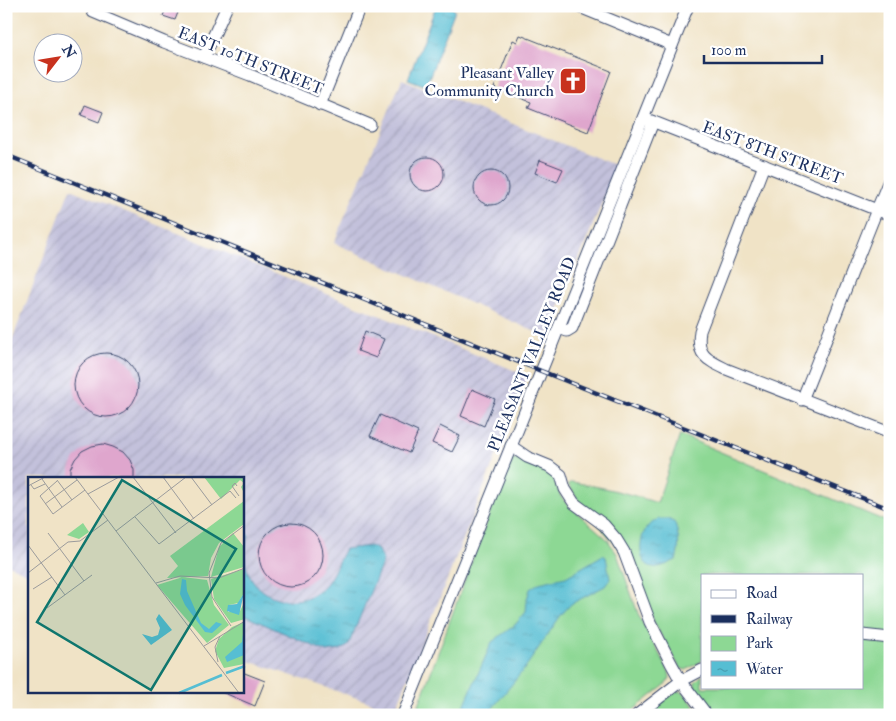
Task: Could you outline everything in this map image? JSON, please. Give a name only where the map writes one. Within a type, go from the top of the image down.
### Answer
[{"type":"street","points":[[204,57],[227,6]]},
{"type":"street","points":[[320,105],[360,6]]},
{"type":"street","points":[[576,6],[672,45]]},
{"type":"street","points":[[648,120],[672,45],[688,6]]},
{"type":"street","name":"EAST 10TH STREET","points":[[93,12],[370,125]]},
{"type":"street","name":"EAST 8TH STREET","points":[[648,120],[890,215]]},
{"type":"street","name":"PLEASANT VALLEY ROAD","points":[[403,715],[559,328],[566,331],[572,328],[648,120]]},
{"type":"street","points":[[764,165],[700,332],[699,346],[706,358],[726,369],[890,434]]},
{"type":"street","points":[[802,400],[829,333],[852,268],[890,178]]},
{"type":"street","points":[[511,446],[527,457],[549,466],[561,475],[565,488],[574,502],[604,525],[616,539],[624,552],[650,622],[681,681],[707,715]]},
{"type":"street","points":[[864,636],[890,638]]},
{"type":"street","points":[[637,715],[681,681],[701,671]]},
{"type":"shaded area","points":[[402,79],[617,166],[547,337],[334,243]]},
{"type":"shaded area","points":[[70,189],[528,376],[395,711],[244,659],[244,477],[28,477],[28,574],[6,564],[6,356]]},
{"type":"green space","points":[[680,435],[890,523],[890,634],[864,630],[864,574],[701,574],[701,662],[686,670],[680,668],[655,625],[632,564],[580,503],[568,484],[572,482],[604,488],[657,503]]},
{"type":"green space","points":[[510,458],[522,460],[548,472],[552,476],[561,497],[607,539],[617,554],[639,616],[669,672],[670,678],[665,685],[627,715],[415,715]]},
{"type":"green space","points":[[864,640],[890,644],[890,715],[715,715],[695,691],[695,682],[701,676],[701,688],[864,688]]},
{"type":"green space","points":[[679,691],[685,694],[701,715],[644,715],[673,693]]},
{"type":"water","points":[[436,6],[449,6],[455,10],[426,86],[408,79]]},
{"type":"water","points":[[658,519],[668,519],[675,523],[678,551],[676,560],[662,566],[653,567],[644,561],[641,545],[647,528]]},
{"type":"water","points":[[244,530],[249,535],[245,554],[248,573],[262,590],[272,596],[283,599],[305,598],[322,589],[345,549],[370,546],[378,550],[383,561],[348,646],[340,650],[327,652],[244,615]]},
{"type":"water","points":[[603,555],[606,557],[610,579],[605,586],[571,604],[561,615],[525,668],[487,715],[460,715],[492,642],[515,625],[526,612],[530,589],[539,583],[566,577]]},
{"type":"building","points":[[167,6],[179,10],[175,20],[163,16]]},
{"type":"building","name":"Pleasant Valley Community Church","points":[[520,35],[611,71],[588,132],[528,108],[531,102],[494,88],[513,40],[517,42]]},
{"type":"building","points":[[85,105],[103,112],[99,122],[81,115]]},
{"type":"building","points":[[427,157],[439,162],[444,174],[439,186],[427,191],[415,186],[410,174],[415,162]]},
{"type":"building","points":[[540,160],[563,169],[557,182],[535,173]]},
{"type":"building","points":[[491,171],[503,176],[508,188],[503,200],[491,205],[479,200],[474,188],[479,176]]},
{"type":"building","points":[[365,331],[384,339],[376,358],[358,351]]},
{"type":"building","points":[[100,353],[112,353],[129,362],[136,373],[138,385],[136,397],[129,408],[112,417],[100,417],[88,412],[79,403],[74,391],[74,379],[79,367],[88,358]]},
{"type":"building","points":[[472,389],[495,399],[484,426],[461,416]]},
{"type":"building","points":[[380,415],[418,432],[409,453],[370,436]]},
{"type":"building","points":[[440,426],[460,436],[452,452],[432,443]]},
{"type":"building","points":[[103,444],[123,452],[130,460],[134,470],[134,477],[70,477],[70,469],[75,459],[82,451],[92,446]]},
{"type":"building","points":[[285,523],[297,523],[314,532],[321,543],[323,555],[321,567],[314,578],[297,587],[285,587],[273,582],[264,573],[259,561],[259,549],[264,537],[273,528]]},
{"type":"building","points":[[244,673],[265,681],[255,706],[227,694],[244,694]]},
{"type":"railway","points":[[6,155],[541,371],[890,509]]},
{"type":"place","name":"Pleasant Valley Community Church","points":[[573,81]]}]
